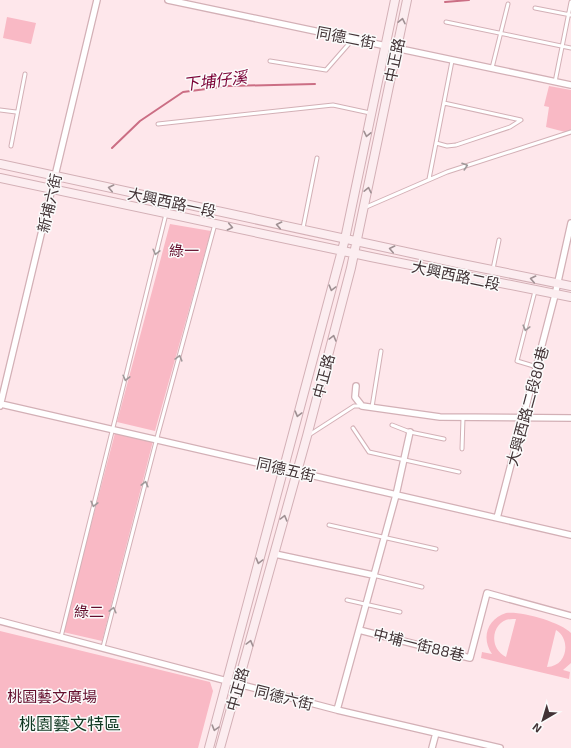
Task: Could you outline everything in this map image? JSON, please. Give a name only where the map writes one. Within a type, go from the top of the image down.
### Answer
[{"type":"street","name":"新埔六街","points":[[0,405],[97,0]]},
{"type":"street","name":"同德二街","points":[[168,0],[196,3],[385,45],[396,50],[571,85]]},
{"type":"street","name":"中正路","points":[[209,748],[345,239],[395,0]]},
{"type":"street","name":"中正路","points":[[220,748],[307,436],[355,253],[407,0]]},
{"type":"street","name":"大興西路一段","points":[[0,164],[345,239]]},
{"type":"street","name":"大興西路一段","points":[[0,178],[342,250]]},
{"type":"street","name":"大興西路二段80巷","points":[[497,518],[556,295],[571,223]]},
{"type":"street","name":"大興西路二段","points":[[345,239],[492,271],[571,286]]},
{"type":"street","name":"大興西路二段","points":[[342,250],[535,291],[571,297]]},
{"type":"street","points":[[356,386],[355,397],[362,406],[371,409],[440,417],[571,418]]},
{"type":"street","name":"同德五街","points":[[0,405],[571,535]]},
{"type":"street","points":[[337,710],[396,495],[410,432]]},
{"type":"street","points":[[274,554],[373,575]]},
{"type":"street","name":"中埔一街88巷","points":[[359,630],[470,658],[487,594],[571,616]]},
{"type":"street","name":"同德六街","points":[[0,621],[103,647],[238,685],[500,748]]},
{"type":"street","points":[[432,748],[436,733]]},
{"type":"lane","points":[[555,82],[571,2]]},
{"type":"lane","points":[[492,69],[508,4]]},
{"type":"lane","points":[[535,8],[569,15]]},
{"type":"lane","points":[[446,22],[571,48]]},
{"type":"lane","points":[[270,61],[326,70],[354,38]]},
{"type":"lane","points":[[429,179],[452,61]]},
{"type":"lane","points":[[10,146],[25,74]]},
{"type":"lane","points":[[436,143],[448,146],[456,145],[510,127],[521,120],[444,103]]},
{"type":"lane","points":[[158,124],[333,105],[371,114]]},
{"type":"lane","points":[[0,110],[16,112]]},
{"type":"lane","points":[[364,208],[429,179],[571,132]]},
{"type":"lane","points":[[302,230],[317,158]]},
{"type":"lane","points":[[61,637],[166,214]]},
{"type":"lane","points":[[103,647],[156,440],[215,224]]},
{"type":"lane","points":[[492,271],[499,240]]},
{"type":"lane","points":[[535,291],[517,361],[537,367]]},
{"type":"lane","points":[[371,409],[381,351]]},
{"type":"lane","points":[[307,436],[354,406],[362,406]]},
{"type":"lane","points":[[462,449],[463,418]]},
{"type":"lane","points":[[392,425],[410,432],[444,438]]},
{"type":"lane","points":[[353,428],[369,452],[459,472]]},
{"type":"lane","points":[[329,525],[436,549]]},
{"type":"lane","points":[[373,575],[422,587]]},
{"type":"lane","points":[[347,600],[400,612]]},
{"type":"green space","points":[[7,17],[36,23],[31,44],[3,38]]},
{"type":"green space","points":[[549,86],[571,90],[571,130],[565,132],[546,127],[549,107],[544,106]]},
{"type":"green space","name":"綠一","points":[[170,224],[211,231],[155,431],[117,422]]},
{"type":"green space","name":"綠二","points":[[115,433],[153,441],[102,641],[63,632]]},
{"type":"green space","points":[[506,613],[513,613],[540,618],[550,621],[571,633],[571,663],[563,670],[570,672],[569,679],[481,658],[482,652],[492,654],[487,642],[488,630],[490,624],[499,616]],"holes":[[[516,619],[506,657],[496,647],[494,640],[497,628],[507,620]],[[556,630],[564,639],[565,652],[559,662],[547,667]]]},
{"type":"green space","name":"桃園藝文廣場","points":[[0,631],[210,682],[213,691],[198,748],[0,748]]},
{"type":"waterway","name":"下埔仔溪","points":[[445,2],[469,0]]},
{"type":"waterway","name":"下埔仔溪","points":[[112,148],[140,121],[183,92],[229,86],[315,84]]},
{"type":"district","name":"桃園藝文特區","points":[[70,723]]}]
